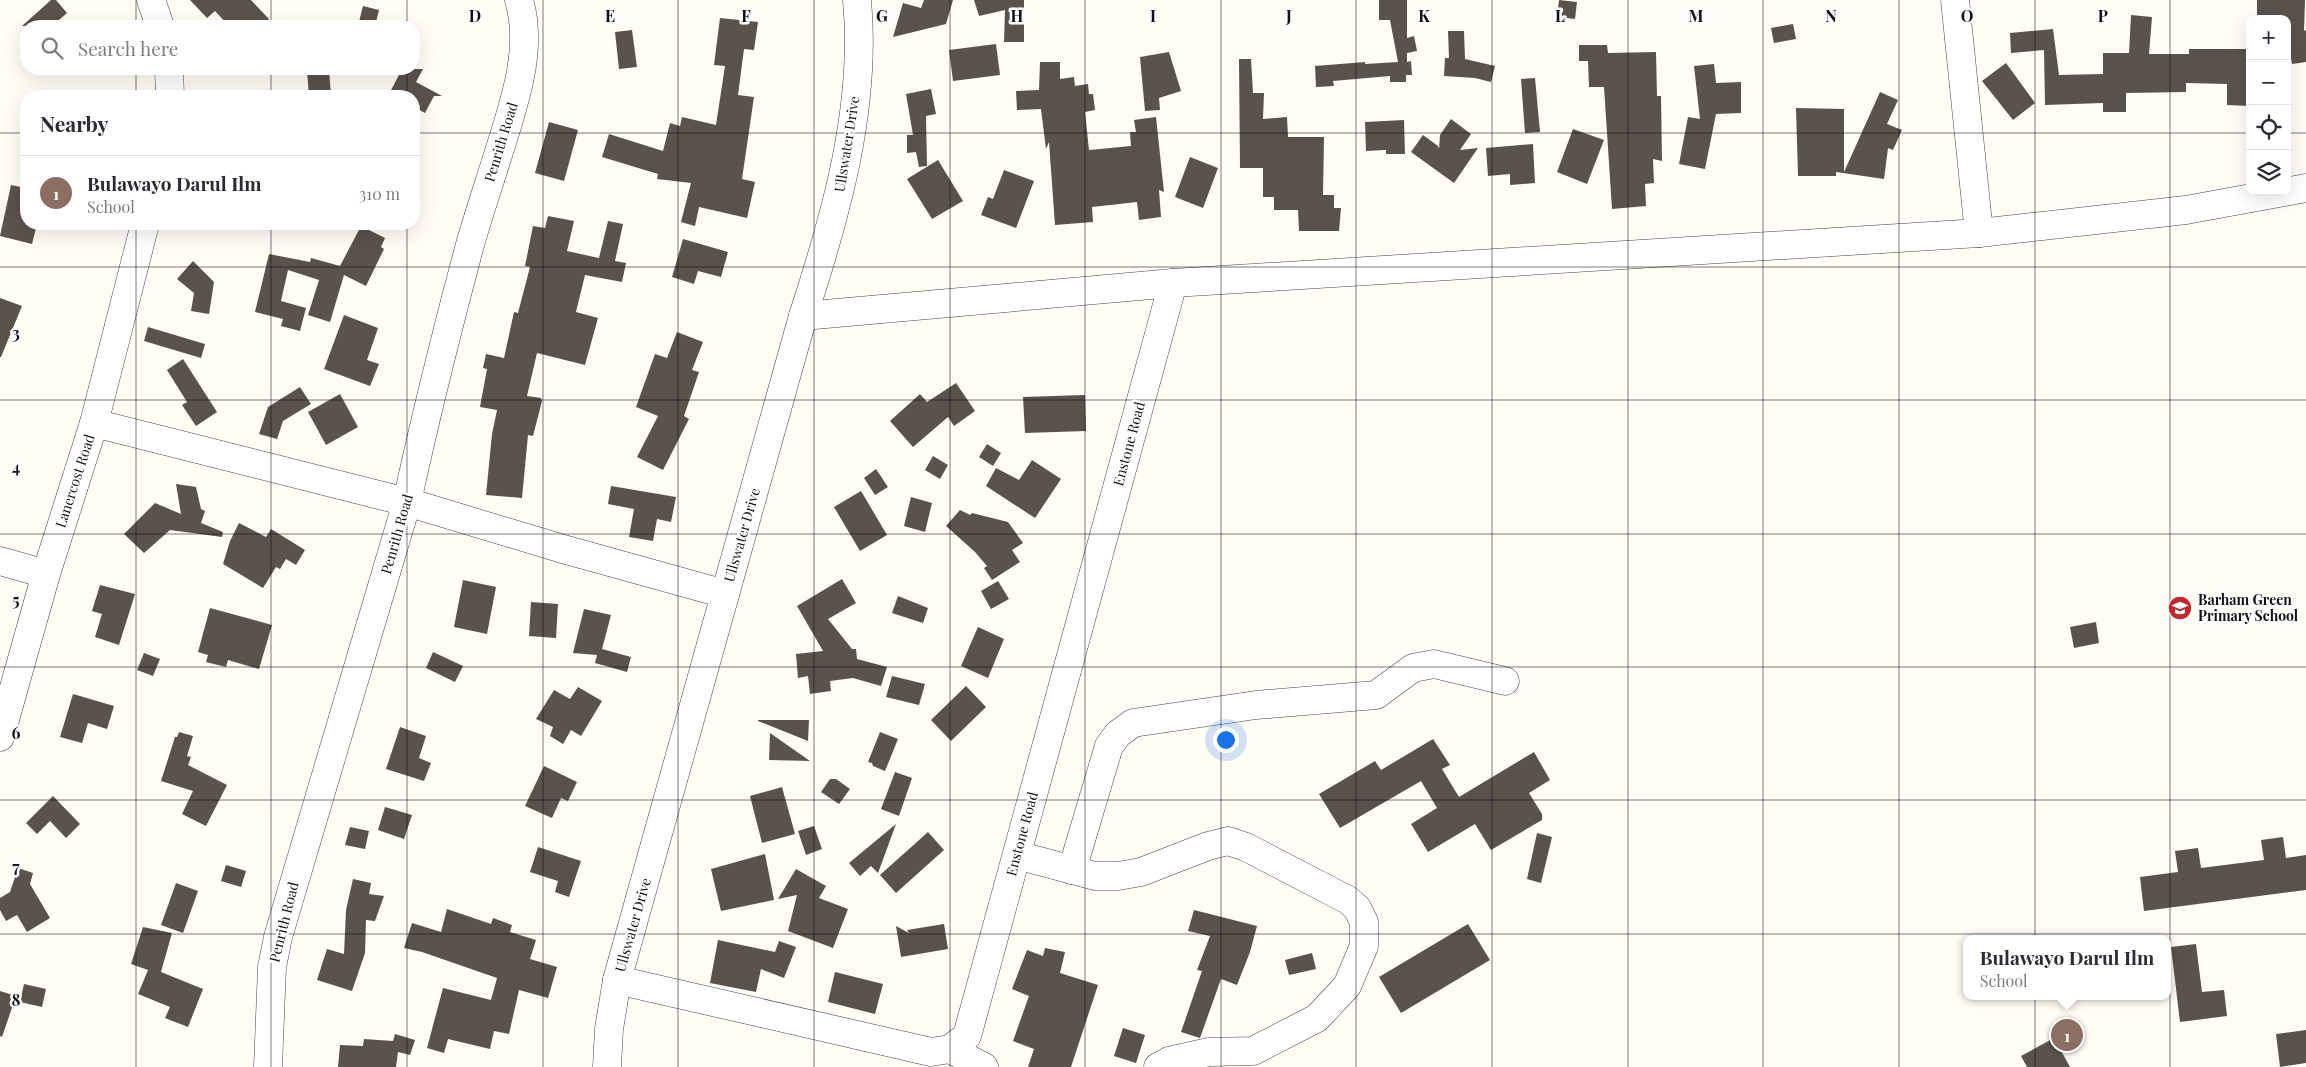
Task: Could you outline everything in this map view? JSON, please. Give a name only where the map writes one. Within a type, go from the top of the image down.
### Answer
[{"type":"street","points":[[151,0],[158,20]]},
{"type":"street","name":"Penrith Road","points":[[268,1067],[272,967],[278,937],[407,502],[419,444],[468,251],[509,121],[521,73],[525,38],[519,0]]},
{"type":"street","name":"Ullswater Drive","points":[[607,1067],[609,1029],[617,980],[803,316],[825,248],[842,180],[853,114],[860,28],[857,0]]},
{"type":"street","points":[[1955,0],[1979,233]]},
{"type":"street","points":[[168,75],[170,90]]},
{"type":"street","points":[[803,316],[1173,282],[1979,233],[2186,210],[2306,188]]},
{"type":"street","name":"Lanercost Road","points":[[0,737],[46,574],[94,423],[143,230]]},
{"type":"street","name":"Enstone Road","points":[[950,1048],[967,1036],[1173,282]]},
{"type":"street","points":[[94,423],[407,502],[563,550],[726,594]]},
{"type":"street","points":[[0,561],[46,574]]},
{"type":"street","points":[[1072,870],[1109,746],[1118,734],[1132,723],[1256,705],[1376,695],[1413,668],[1434,664],[1505,681]]},
{"type":"street","points":[[1017,855],[1094,876],[1118,876],[1141,872],[1208,846],[1228,842],[1246,848],[1348,900],[1357,908],[1364,922],[1364,946],[1347,986],[1317,1018],[1253,1051],[1209,1052],[1169,1062],[1158,1067]]},
{"type":"street","points":[[617,980],[909,1048],[931,1052],[950,1048],[984,1067]]},
{"type":"building","points":[[51,0],[56,0],[67,13],[59,20],[29,20]]},
{"type":"building","points":[[190,0],[251,0],[269,19],[223,20],[215,11],[207,18]]},
{"type":"building","points":[[924,0],[953,0],[946,24],[893,37],[903,3],[921,8]]},
{"type":"building","points":[[974,0],[1024,0],[1024,42],[1004,42],[1005,10],[979,16]]},
{"type":"building","points":[[1379,0],[1407,0],[1407,38],[1414,36],[1417,51],[1407,53],[1407,62],[1411,61],[1412,75],[1406,75],[1406,82],[1390,82],[1390,76],[1333,81],[1334,86],[1316,87],[1315,66],[1365,62],[1365,64],[1398,62],[1390,20],[1379,20]]},
{"type":"building","points":[[1559,0],[1577,2],[1575,19],[1557,17]]},
{"type":"building","points":[[2257,0],[2305,0],[2306,62],[2292,64],[2291,15],[2257,15]]},
{"type":"building","points":[[363,6],[379,10],[376,20],[360,20]]},
{"type":"building","points":[[2131,15],[2152,17],[2149,54],[2189,54],[2189,49],[2246,49],[2246,106],[2227,105],[2227,84],[2186,83],[2186,92],[2126,93],[2126,112],[2103,112],[2103,103],[2045,105],[2044,50],[2011,53],[2010,33],[2053,29],[2059,75],[2103,74],[2103,53],[2129,53]]},
{"type":"building","points":[[720,18],[758,22],[754,50],[744,49],[738,95],[754,97],[742,179],[755,182],[747,218],[699,207],[695,226],[681,222],[691,183],[657,179],[658,174],[602,157],[609,134],[663,151],[670,123],[680,126],[682,117],[716,125],[725,66],[714,65]]},
{"type":"building","points":[[1793,24],[1796,39],[1774,43],[1771,28]]},
{"type":"building","points":[[632,30],[637,67],[619,69],[615,32]]},
{"type":"building","points":[[1448,31],[1464,31],[1465,59],[1495,66],[1491,82],[1475,78],[1444,76],[1445,58],[1449,58]]},
{"type":"building","points":[[996,44],[1000,75],[953,81],[949,50]]},
{"type":"building","points":[[1579,45],[1607,45],[1608,53],[1656,52],[1657,96],[1661,96],[1662,161],[1653,159],[1654,183],[1645,184],[1646,206],[1612,209],[1604,87],[1589,87],[1588,61],[1579,61]]},
{"type":"building","points":[[1169,52],[1181,91],[1159,98],[1160,110],[1145,111],[1140,57]]},
{"type":"building","points":[[1239,59],[1251,59],[1253,93],[1264,93],[1263,119],[1287,117],[1288,137],[1324,137],[1323,195],[1334,195],[1334,208],[1341,208],[1339,231],[1299,231],[1298,210],[1274,210],[1274,197],[1263,197],[1263,168],[1240,168]]},
{"type":"building","points":[[1040,62],[1060,62],[1060,79],[1074,77],[1075,86],[1088,84],[1089,94],[1093,94],[1095,110],[1085,112],[1089,150],[1131,146],[1130,132],[1136,132],[1134,120],[1156,117],[1164,192],[1159,190],[1161,217],[1139,220],[1137,202],[1092,207],[1093,222],[1055,225],[1049,142],[1046,149],[1041,109],[1017,110],[1016,91],[1039,90]]},
{"type":"building","points":[[2006,63],[2035,103],[2013,120],[1982,81]]},
{"type":"building","points":[[1714,64],[1716,83],[1741,82],[1741,113],[1716,114],[1705,169],[1679,164],[1688,117],[1700,119],[1694,66]]},
{"type":"building","points":[[307,75],[329,75],[331,90],[309,90]]},
{"type":"building","points":[[399,75],[420,75],[416,82],[442,96],[434,96],[425,113],[420,110],[420,90],[391,90]]},
{"type":"building","points":[[1535,78],[1540,132],[1525,133],[1521,79]]},
{"type":"building","points":[[931,89],[936,114],[926,116],[927,166],[919,167],[916,152],[907,153],[907,135],[913,135],[906,94]]},
{"type":"building","points":[[1880,92],[1898,100],[1887,124],[1902,130],[1893,150],[1888,148],[1884,179],[1836,172],[1836,176],[1798,176],[1796,108],[1844,109],[1844,172]]},
{"type":"building","points":[[1451,119],[1471,134],[1460,150],[1478,148],[1454,183],[1411,152],[1423,135],[1438,146],[1439,149],[1440,135]]},
{"type":"building","points":[[1404,120],[1405,154],[1386,154],[1386,150],[1366,151],[1365,122]]},
{"type":"building","points":[[549,122],[578,130],[564,181],[535,173]]},
{"type":"building","points":[[1573,129],[1604,140],[1587,184],[1557,172]]},
{"type":"building","points":[[1533,144],[1535,183],[1510,185],[1510,174],[1488,176],[1486,148]]},
{"type":"building","points":[[1190,157],[1218,168],[1203,208],[1175,197]]},
{"type":"building","points":[[938,160],[963,201],[932,219],[907,179]]},
{"type":"building","points":[[1004,170],[1034,181],[1016,228],[981,215],[988,197],[993,199]]},
{"type":"building","points":[[11,185],[20,187],[20,230],[36,230],[32,244],[0,236]]},
{"type":"building","points":[[548,216],[574,221],[567,251],[599,258],[608,221],[623,224],[615,261],[626,263],[622,282],[585,275],[576,312],[598,318],[585,365],[537,353],[527,396],[541,398],[542,401],[533,436],[528,435],[522,498],[486,495],[492,434],[497,410],[480,407],[487,369],[483,368],[486,354],[504,358],[514,312],[518,313],[530,267],[525,266],[533,226],[545,228]]},
{"type":"building","points":[[359,230],[369,230],[385,238],[381,247],[384,249],[366,286],[344,275],[330,322],[308,315],[319,280],[288,270],[281,301],[306,308],[300,331],[281,326],[283,319],[255,312],[269,254],[310,262],[311,258],[340,266]]},
{"type":"building","points":[[683,239],[728,252],[721,277],[698,271],[694,284],[672,277]]},
{"type":"building","points":[[193,261],[214,282],[209,314],[191,311],[194,293],[177,279]]},
{"type":"building","points":[[0,298],[22,306],[1,357],[0,357]]},
{"type":"building","points":[[344,315],[378,328],[367,360],[379,364],[370,386],[324,369]]},
{"type":"building","points":[[148,327],[205,344],[201,358],[144,341]]},
{"type":"building","points":[[677,332],[703,342],[692,370],[699,372],[684,416],[689,419],[663,470],[637,457],[658,416],[636,407],[655,354],[667,358]]},
{"type":"building","points":[[183,359],[217,412],[196,426],[182,405],[187,402],[167,370]]},
{"type":"building","points":[[956,383],[975,411],[954,426],[948,417],[913,447],[890,421],[920,394],[927,402]]},
{"type":"building","points":[[300,387],[311,404],[283,421],[277,439],[259,434],[268,407]]},
{"type":"building","points":[[340,394],[358,427],[326,445],[308,412]]},
{"type":"building","points":[[1085,395],[1086,431],[1025,433],[1023,397]]},
{"type":"building","points":[[987,444],[1001,453],[993,466],[979,457]]},
{"type":"building","points":[[933,456],[948,465],[940,479],[925,470]]},
{"type":"building","points":[[1032,460],[1061,479],[1035,518],[986,486],[996,468],[1019,480]]},
{"type":"building","points":[[876,469],[888,487],[875,495],[864,478]]},
{"type":"building","points":[[176,484],[196,487],[201,509],[205,511],[201,523],[223,532],[222,537],[170,530],[144,553],[124,534],[155,503],[181,514]]},
{"type":"building","points":[[611,486],[676,497],[671,522],[657,519],[653,541],[629,537],[634,509],[608,504]]},
{"type":"building","points":[[861,491],[887,535],[860,551],[834,507]]},
{"type":"building","points":[[911,497],[932,503],[925,532],[904,526]]},
{"type":"building","points":[[960,510],[970,515],[972,513],[1008,522],[1023,543],[1012,550],[1020,562],[992,580],[984,568],[987,566],[975,552],[946,526]]},
{"type":"building","points":[[239,523],[266,537],[271,529],[305,550],[296,565],[286,559],[280,569],[276,567],[263,588],[223,564],[230,541]]},
{"type":"building","points":[[842,579],[856,603],[828,619],[852,649],[856,649],[857,659],[887,667],[881,686],[853,678],[830,681],[831,691],[810,694],[808,676],[798,678],[796,654],[823,651],[797,606]]},
{"type":"building","points":[[463,580],[496,587],[487,634],[454,627]]},
{"type":"building","points":[[998,581],[1009,599],[991,609],[981,591]]},
{"type":"building","points":[[100,585],[135,594],[119,645],[95,637],[102,614],[92,611]]},
{"type":"building","points":[[898,596],[928,608],[923,623],[892,613]]},
{"type":"building","points":[[531,602],[558,604],[556,638],[529,636]]},
{"type":"building","points":[[210,608],[272,625],[259,669],[228,660],[226,667],[206,662],[208,655],[198,652]]},
{"type":"building","points":[[584,609],[611,615],[602,649],[631,657],[627,672],[595,663],[597,655],[573,653]]},
{"type":"building","points":[[2096,622],[2099,643],[2074,648],[2070,627]]},
{"type":"building","points":[[978,627],[1004,639],[988,678],[961,666]]},
{"type":"building","points":[[433,652],[463,666],[455,682],[426,668]]},
{"type":"building","points":[[144,653],[160,659],[153,676],[137,670]]},
{"type":"building","points":[[892,676],[925,684],[919,705],[886,697]]},
{"type":"building","points":[[966,686],[986,707],[951,741],[931,720]]},
{"type":"building","points":[[578,687],[602,701],[581,736],[571,730],[563,744],[550,736],[553,727],[536,719],[554,690],[570,699]]},
{"type":"building","points":[[73,694],[114,706],[107,729],[88,723],[82,743],[60,737]]},
{"type":"building","points":[[809,720],[808,741],[758,721]]},
{"type":"building","points":[[400,727],[426,736],[419,758],[431,763],[424,781],[386,769]]},
{"type":"building","points":[[179,732],[193,736],[187,756],[191,757],[188,765],[227,785],[206,826],[182,814],[193,791],[161,781],[175,737],[177,737]]},
{"type":"building","points":[[880,732],[898,739],[885,771],[868,762]]},
{"type":"building","points":[[770,733],[810,761],[769,760]]},
{"type":"building","points":[[1433,739],[1450,765],[1442,769],[1459,797],[1534,752],[1550,780],[1529,793],[1542,814],[1542,820],[1491,850],[1475,824],[1428,852],[1411,824],[1437,808],[1421,781],[1340,828],[1319,794],[1375,761],[1381,770]]},
{"type":"building","points":[[544,766],[577,782],[568,801],[561,798],[552,818],[525,806]]},
{"type":"building","points":[[895,772],[912,778],[899,816],[881,809]]},
{"type":"building","points":[[830,779],[836,779],[850,789],[839,804],[821,792]]},
{"type":"building","points":[[782,787],[795,834],[762,843],[750,796]]},
{"type":"building","points":[[53,796],[80,824],[66,838],[50,821],[37,834],[26,823]]},
{"type":"building","points":[[385,807],[412,815],[404,839],[378,830]]},
{"type":"building","points":[[896,824],[878,873],[871,866],[860,876],[849,863]]},
{"type":"building","points":[[814,826],[822,849],[806,855],[798,831]]},
{"type":"building","points":[[350,827],[369,831],[365,849],[345,845]]},
{"type":"building","points":[[928,832],[944,850],[896,893],[880,875]]},
{"type":"building","points":[[1537,833],[1552,837],[1541,883],[1527,879]]},
{"type":"building","points":[[2283,837],[2286,858],[2306,855],[2306,890],[2144,911],[2140,877],[2178,872],[2175,851],[2198,848],[2201,868],[2264,860],[2261,840]]},
{"type":"building","points":[[538,847],[581,861],[569,897],[555,892],[558,881],[530,872]]},
{"type":"building","points":[[765,854],[774,900],[721,911],[711,869]]},
{"type":"building","points":[[226,865],[246,871],[241,887],[221,881]]},
{"type":"building","points":[[18,868],[33,873],[30,884],[50,918],[27,932],[17,915],[6,921],[0,910],[0,898],[10,892]]},
{"type":"building","points":[[796,869],[826,886],[819,898],[848,909],[833,948],[788,931],[797,895],[778,899]]},
{"type":"building","points":[[353,879],[371,883],[369,894],[384,896],[375,921],[366,920],[365,953],[352,991],[317,980],[327,949],[344,954],[346,910]]},
{"type":"building","points":[[176,883],[198,891],[183,933],[161,925]]},
{"type":"building","points":[[447,909],[491,924],[493,918],[512,925],[510,932],[536,940],[530,959],[557,967],[548,998],[519,990],[509,1034],[494,1031],[490,1049],[448,1039],[444,1053],[427,1048],[443,988],[491,1000],[497,978],[422,952],[404,948],[412,923],[441,932]]},
{"type":"building","points":[[1194,910],[1257,926],[1250,952],[1237,985],[1221,979],[1200,1038],[1181,1032],[1202,971],[1197,970],[1210,936],[1188,931]]},
{"type":"building","points":[[944,924],[948,949],[901,957],[896,926],[909,933],[907,930]]},
{"type":"building","points":[[1468,924],[1490,960],[1401,1013],[1379,977]]},
{"type":"building","points":[[143,927],[172,933],[161,972],[203,989],[188,1027],[165,1018],[170,1007],[138,994],[148,970],[131,964]]},
{"type":"building","points":[[718,940],[775,952],[779,941],[796,947],[784,978],[761,969],[756,992],[710,983]]},
{"type":"building","points":[[2196,944],[2202,992],[2224,990],[2227,1016],[2180,1022],[2171,947]]},
{"type":"building","points":[[1045,948],[1065,952],[1060,973],[1098,985],[1071,1067],[1028,1067],[1034,1049],[1013,1041],[1029,996],[1012,989],[1027,950],[1043,956]]},
{"type":"building","points":[[1312,953],[1316,969],[1289,975],[1285,960]]},
{"type":"building","points":[[835,972],[883,984],[875,1014],[828,1002]]},
{"type":"building","points":[[24,984],[46,989],[42,1007],[20,1002]]},
{"type":"building","points":[[0,991],[16,996],[2,1037],[0,1036]]},
{"type":"building","points":[[1123,1028],[1145,1035],[1136,1063],[1114,1056]]},
{"type":"building","points":[[2306,1030],[2306,1063],[2280,1067],[2276,1034]]},
{"type":"building","points":[[395,1034],[415,1040],[410,1055],[398,1052],[396,1067],[338,1067],[340,1045],[363,1046],[364,1039],[393,1041]]},
{"type":"building","points":[[2054,1038],[2070,1067],[2027,1067],[2021,1056]]},
{"type":"place","name":"Barham Green Primary School","points":[[2180,608]]},
{"type":"place","name":"Bulawayo Darul Ilm","points":[[2067,1035]]}]
